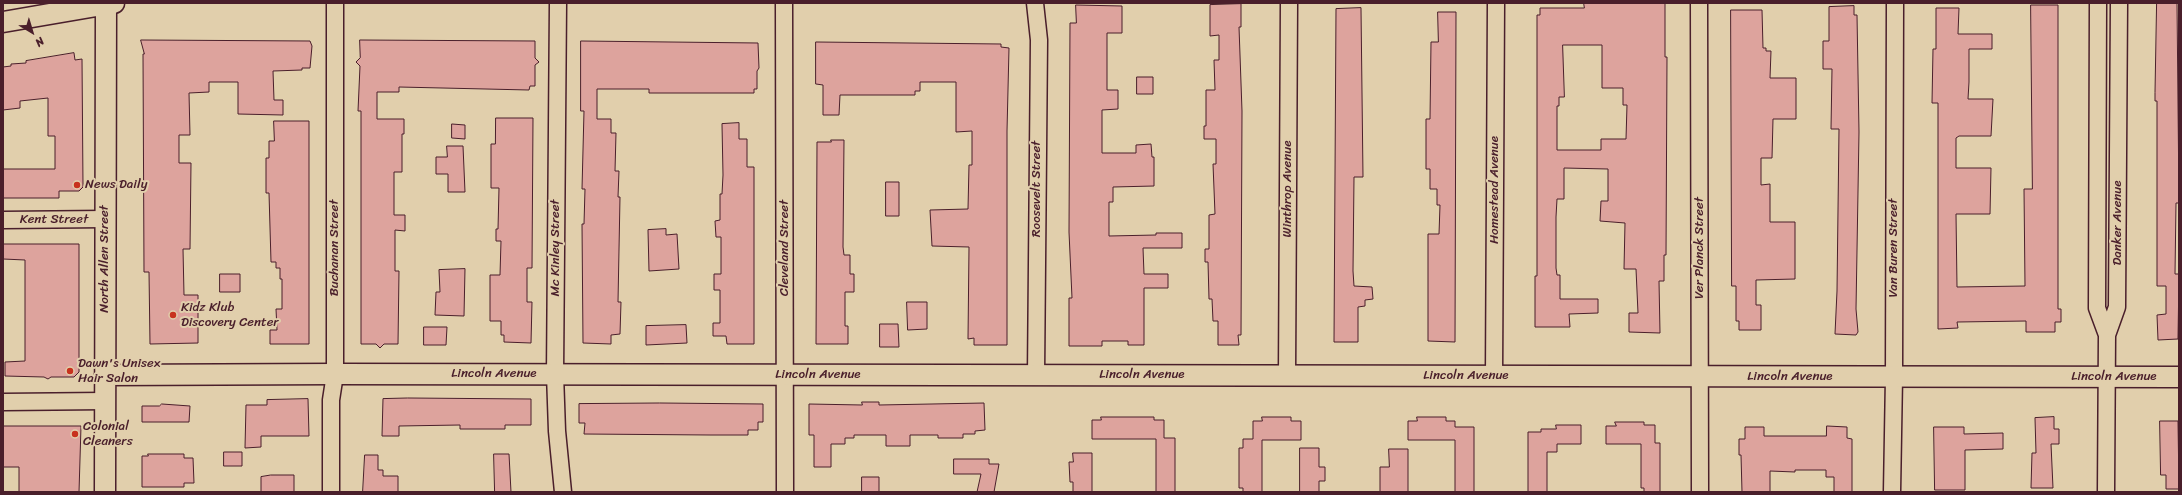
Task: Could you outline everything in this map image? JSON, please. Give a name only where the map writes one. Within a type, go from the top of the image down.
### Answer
[{"type":"street","points":[[3,22],[108,3]]},
{"type":"street","name":"North Allen Street","points":[[105,492],[105,219],[108,3]]},
{"type":"street","name":"Buchanan Street","points":[[331,492],[331,400],[335,374],[335,3]]},
{"type":"street","name":"Mc Kinley Street","points":[[558,3],[555,374],[557,430],[563,492]]},
{"type":"street","name":"Cleveland Street","points":[[784,3],[786,375],[785,492]]},
{"type":"street","name":"Roosevelt Street","points":[[1035,3],[1039,40],[1036,375]]},
{"type":"street","name":"Winthrop Avenue","points":[[1287,376],[1289,3]]},
{"type":"street","name":"Homestead Avenue","points":[[1494,376],[1496,3]]},
{"type":"street","name":"Ver Planck Street","points":[[1699,3],[1700,492]]},
{"type":"street","name":"Van Buren Street","points":[[1892,492],[1894,377],[1895,3]]},
{"type":"street","name":"Danker Avenue","points":[[2098,3],[2099,110],[2097,308],[2107,335]]},
{"type":"street","name":"Danker Avenue","points":[[2106,492],[2107,335],[2117,307],[2119,3]]},
{"type":"street","points":[[2099,110],[2119,110]]},
{"type":"street","name":"Kent Street","points":[[3,220],[105,219]]},
{"type":"street","name":"Lincoln Avenue","points":[[105,375],[555,374],[2179,377]]},
{"type":"street","points":[[3,402],[105,401]]},
{"type":"building","points":[[1584,3],[1665,3],[1665,57],[1667,57],[1666,255],[1664,255],[1664,281],[1659,281],[1660,333],[1629,332],[1629,313],[1638,313],[1636,269],[1624,269],[1625,223],[1600,221],[1601,201],[1608,201],[1608,169],[1564,168],[1564,199],[1557,199],[1556,268],[1557,275],[1560,275],[1560,299],[1598,299],[1598,313],[1569,314],[1570,327],[1535,327],[1535,276],[1537,276],[1537,15],[1540,15],[1540,8],[1584,8]],"holes":[[[1563,45],[1602,45],[1602,88],[1623,88],[1623,105],[1627,105],[1626,139],[1601,139],[1601,150],[1557,150],[1557,106],[1559,106],[1559,97],[1564,97]]]},
{"type":"building","points":[[2157,3],[2177,3],[2179,203],[2176,203],[2175,274],[2179,274],[2178,339],[2158,340],[2157,315],[2166,314],[2166,286],[2157,286],[2157,101],[2155,101],[2155,93]]},
{"type":"building","points":[[1241,4],[1241,27],[1239,27],[1242,111],[1241,335],[1238,335],[1239,345],[1218,345],[1218,321],[1213,321],[1212,299],[1209,299],[1208,262],[1205,262],[1205,249],[1209,249],[1209,215],[1215,214],[1213,164],[1216,164],[1216,139],[1204,139],[1204,126],[1206,126],[1206,90],[1215,90],[1214,60],[1219,60],[1219,35],[1210,36],[1210,5]]},
{"type":"building","points":[[1076,5],[1122,6],[1122,33],[1107,33],[1107,90],[1118,90],[1118,109],[1102,110],[1102,153],[1136,153],[1136,145],[1151,144],[1152,157],[1154,157],[1154,186],[1113,187],[1113,202],[1109,202],[1109,236],[1182,233],[1182,248],[1143,248],[1144,274],[1168,274],[1168,288],[1144,288],[1144,345],[1128,345],[1128,341],[1102,341],[1102,346],[1069,346],[1069,298],[1072,298],[1069,232],[1070,23],[1076,23]]},
{"type":"building","points":[[2031,5],[2058,5],[2058,309],[2061,309],[2061,322],[2055,322],[2055,332],[2026,332],[2026,321],[1957,322],[1958,328],[1938,329],[1938,103],[1932,103],[1933,49],[1936,49],[1936,8],[1959,8],[1958,34],[1992,34],[1992,49],[1969,49],[1968,99],[1993,99],[1991,136],[1959,136],[1956,138],[1956,168],[1991,168],[1990,214],[1956,214],[1957,287],[2025,286],[2024,189],[2032,189]]},
{"type":"building","points":[[1854,6],[1854,15],[1857,15],[1859,132],[1856,309],[1858,332],[1856,335],[1835,334],[1839,129],[1831,129],[1832,69],[1823,69],[1823,41],[1829,41],[1829,7]]},
{"type":"building","points":[[1361,8],[1363,177],[1354,177],[1353,271],[1354,286],[1372,287],[1373,299],[1365,300],[1365,306],[1358,307],[1358,342],[1334,342],[1336,9]]},
{"type":"building","points":[[1731,10],[1762,10],[1763,48],[1766,48],[1766,51],[1771,51],[1770,78],[1796,78],[1796,119],[1773,119],[1772,158],[1761,158],[1761,185],[1770,184],[1770,222],[1795,222],[1795,279],[1756,280],[1756,305],[1761,305],[1761,330],[1739,330],[1739,321],[1736,321],[1736,286],[1732,286]]},
{"type":"building","points":[[1438,12],[1456,12],[1455,342],[1428,341],[1428,234],[1439,234],[1440,205],[1437,205],[1437,189],[1430,189],[1430,169],[1426,169],[1426,119],[1430,119],[1431,42],[1438,42]]},
{"type":"building","points":[[141,40],[310,41],[312,46],[310,68],[302,68],[302,70],[273,71],[274,100],[283,100],[283,115],[238,114],[238,82],[209,82],[209,92],[189,93],[190,135],[179,135],[179,163],[191,163],[190,249],[183,249],[184,295],[198,295],[198,343],[150,344],[149,272],[144,272],[144,54]]},
{"type":"building","points":[[360,40],[535,41],[535,58],[539,62],[535,65],[535,86],[530,86],[529,90],[399,87],[399,92],[377,92],[377,119],[404,119],[404,134],[402,134],[402,172],[394,172],[394,215],[405,215],[405,231],[395,230],[395,271],[399,271],[398,344],[384,344],[380,348],[376,344],[361,344],[361,111],[358,111],[360,66],[356,62],[360,58]]},
{"type":"building","points":[[581,41],[758,43],[759,68],[757,71],[757,89],[754,89],[754,93],[649,93],[649,89],[597,89],[597,119],[611,119],[611,133],[616,133],[615,171],[619,171],[618,302],[621,302],[620,334],[611,335],[611,344],[583,343],[582,224],[584,224],[585,189],[582,189],[584,111],[581,111]]},
{"type":"building","points":[[816,42],[1001,44],[1001,47],[1009,48],[1007,131],[1007,345],[974,345],[974,338],[968,339],[969,247],[932,246],[930,210],[968,209],[969,165],[972,165],[972,131],[956,132],[956,82],[920,82],[920,91],[915,91],[915,95],[840,95],[839,115],[823,115],[823,85],[816,84]]},
{"type":"building","points":[[74,53],[75,60],[82,59],[83,187],[79,191],[59,191],[59,198],[3,198],[3,169],[55,169],[55,136],[48,136],[48,98],[20,101],[20,108],[3,110],[3,67],[11,66],[11,64],[26,63],[26,61]]},
{"type":"building","points":[[1137,77],[1153,77],[1153,94],[1137,94]]},
{"type":"building","points":[[496,118],[533,118],[532,268],[527,268],[527,302],[532,302],[531,343],[504,342],[504,335],[501,335],[501,321],[490,321],[490,275],[500,275],[501,241],[496,241],[496,229],[498,229],[499,188],[491,188],[491,144],[495,144]]},
{"type":"building","points":[[274,121],[309,121],[309,344],[270,344],[270,330],[277,330],[276,309],[282,309],[282,279],[280,279],[280,268],[276,268],[276,262],[271,262],[269,193],[266,193],[266,158],[269,158],[269,141],[274,141]]},
{"type":"building","points":[[739,123],[739,139],[747,139],[747,167],[754,167],[754,344],[727,344],[726,336],[713,336],[713,323],[720,323],[720,290],[714,290],[714,274],[721,274],[721,237],[716,237],[715,221],[720,220],[720,194],[722,194],[722,124]]},
{"type":"building","points":[[452,124],[465,125],[465,139],[452,138]]},
{"type":"building","points":[[831,140],[844,140],[843,247],[844,255],[850,255],[850,274],[854,274],[854,292],[845,292],[845,326],[848,326],[848,344],[816,344],[817,142],[831,142]]},
{"type":"building","points":[[447,146],[463,146],[465,192],[448,192],[448,174],[436,174],[436,157],[447,157]]},
{"type":"building","points":[[886,182],[899,182],[899,216],[886,216]]},
{"type":"building","points":[[666,229],[666,235],[677,234],[679,269],[649,271],[648,230]]},
{"type":"building","points":[[3,244],[79,244],[79,372],[74,377],[51,377],[48,379],[44,377],[5,376],[5,362],[25,361],[25,260],[3,259]]},
{"type":"building","points":[[465,269],[464,316],[435,315],[436,292],[440,292],[439,270]]},
{"type":"building","points":[[220,274],[240,274],[240,292],[220,292]]},
{"type":"building","points":[[907,302],[927,302],[927,329],[908,330]]},
{"type":"building","points":[[880,324],[898,324],[899,347],[880,347]]},
{"type":"building","points":[[686,325],[687,343],[646,345],[646,326]]},
{"type":"building","points":[[424,327],[447,327],[446,345],[424,345]]},
{"type":"building","points":[[308,399],[309,436],[261,436],[261,447],[245,448],[246,405],[267,405],[267,400]]},
{"type":"building","points":[[383,399],[531,399],[531,425],[505,425],[505,429],[460,429],[460,425],[399,426],[399,436],[382,436]]},
{"type":"building","points":[[862,402],[879,402],[879,405],[984,403],[985,430],[975,431],[975,434],[963,434],[963,438],[938,438],[938,435],[910,435],[910,446],[886,446],[886,435],[854,435],[854,438],[845,438],[845,444],[831,444],[831,467],[814,467],[814,435],[809,435],[809,404],[862,405]]},
{"type":"building","points":[[162,404],[190,406],[189,422],[142,422],[142,406],[159,406]]},
{"type":"building","points":[[579,404],[763,404],[763,422],[758,422],[758,430],[748,430],[748,435],[584,434],[585,423],[579,423]]},
{"type":"building","points":[[1101,417],[1154,417],[1154,420],[1164,420],[1164,438],[1175,438],[1175,492],[1156,492],[1156,439],[1092,439],[1092,420],[1101,420]]},
{"type":"building","points":[[1262,417],[1291,417],[1291,421],[1301,421],[1301,440],[1262,440],[1262,492],[1243,492],[1243,488],[1239,488],[1239,448],[1243,448],[1243,439],[1253,439],[1253,421],[1262,421]]},
{"type":"building","points":[[1417,417],[1446,417],[1446,421],[1455,421],[1455,427],[1474,427],[1474,492],[1455,492],[1455,440],[1408,440],[1408,421],[1417,421]]},
{"type":"building","points":[[2054,417],[2054,429],[2059,429],[2059,444],[2051,444],[2053,488],[2031,488],[2032,453],[2036,453],[2035,418]]},
{"type":"building","points":[[2160,421],[2178,421],[2179,489],[2166,489],[2166,475],[2161,475]]},
{"type":"building","points":[[1615,422],[1644,422],[1644,425],[1655,425],[1655,443],[1660,443],[1660,492],[1644,492],[1644,488],[1641,488],[1641,444],[1606,444],[1606,426],[1616,426]]},
{"type":"building","points":[[1556,425],[1581,425],[1581,444],[1557,444],[1557,452],[1547,452],[1547,492],[1528,492],[1528,432],[1541,432],[1541,429],[1556,429]]},
{"type":"building","points":[[3,426],[81,426],[79,492],[19,492],[19,467],[3,467]]},
{"type":"building","points":[[1827,426],[1847,427],[1847,438],[1852,439],[1852,492],[1834,492],[1834,477],[1826,477],[1826,470],[1795,470],[1795,472],[1770,471],[1770,492],[1742,492],[1739,439],[1745,439],[1745,427],[1764,427],[1764,436],[1826,436]]},
{"type":"building","points":[[1934,427],[1964,427],[1964,434],[2003,433],[2003,449],[1965,450],[1965,490],[1935,490]]},
{"type":"building","points":[[1300,448],[1319,448],[1319,467],[1325,467],[1325,481],[1319,481],[1319,492],[1300,492]]},
{"type":"building","points":[[1389,449],[1408,449],[1408,492],[1380,492],[1380,467],[1389,467]]},
{"type":"building","points":[[224,452],[242,452],[242,466],[224,466]]},
{"type":"building","points":[[1073,453],[1092,453],[1092,492],[1073,492],[1073,482],[1070,482],[1069,462],[1073,462]]},
{"type":"building","points":[[148,454],[184,454],[184,458],[193,458],[194,483],[184,483],[184,487],[142,487],[142,456],[148,456]]},
{"type":"building","points":[[494,454],[509,454],[511,492],[495,492]]},
{"type":"building","points":[[365,455],[378,455],[378,470],[383,470],[383,476],[398,476],[398,492],[363,492]]},
{"type":"building","points":[[954,459],[989,459],[989,464],[999,464],[994,492],[977,492],[981,474],[954,474]]},
{"type":"building","points":[[271,475],[294,475],[294,492],[261,492],[261,477]]},
{"type":"building","points":[[862,477],[879,477],[879,492],[862,492]]},
{"type":"place","name":"News Daily","points":[[77,185]]},
{"type":"place","name":"Kidz Klub Discovery Center","points":[[173,315]]},
{"type":"place","name":"Dawn's Unisex Hair Salon","points":[[70,371]]},
{"type":"place","name":"Colonial Cleaners","points":[[75,434]]}]
